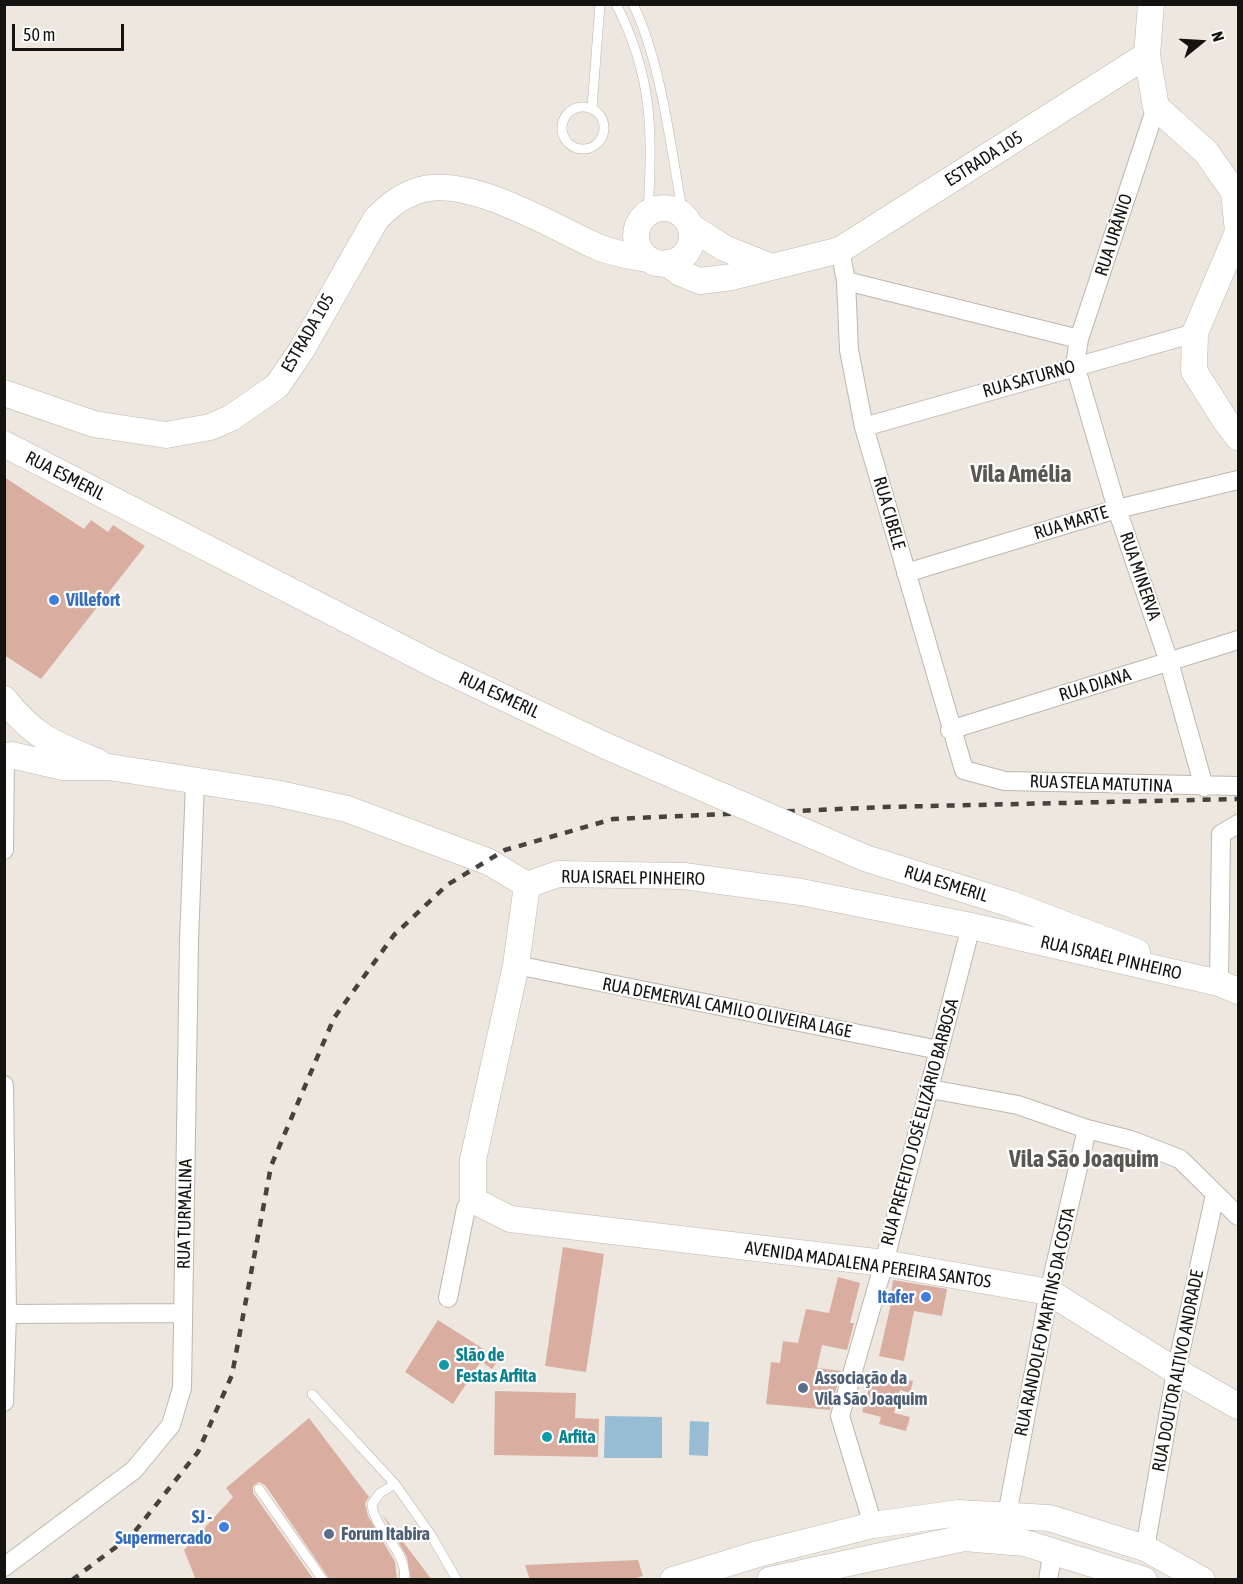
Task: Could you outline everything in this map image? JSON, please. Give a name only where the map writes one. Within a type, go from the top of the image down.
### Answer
[{"type":"street","points":[[1151,4],[1147,55],[1156,107],[1206,152],[1234,192],[1238,232],[1195,333],[1194,370],[1225,420],[1239,437]]},
{"type":"street","name":"ESTRADA 105","points":[[4,393],[94,424],[166,435],[210,427],[247,409],[277,386],[301,351],[376,219],[393,202],[418,190],[447,188],[495,199],[622,255],[658,261],[680,273],[700,280],[732,277],[840,250],[1147,55]]},
{"type":"street","name":"RUA URÂNIO","points":[[1076,365],[1079,339],[1156,107]]},
{"type":"street","points":[[687,221],[691,238],[688,250],[679,259],[658,261],[639,248],[635,235],[644,217],[660,208],[673,209],[724,248],[769,266]]},
{"type":"street","name":"ESTRADA 105","points":[[576,235],[609,235],[644,217]]},
{"type":"street","name":"RUA CIBELE","points":[[840,250],[846,281],[849,350],[864,427],[964,770]]},
{"type":"street","points":[[846,281],[1079,339]]},
{"type":"street","name":"RUA SATURNO","points":[[864,427],[1195,333]]},
{"type":"street","name":"RUA MINERVA","points":[[1076,365],[1117,509],[1169,662],[1204,787]]},
{"type":"street","name":"RUA ESMERIL","points":[[4,444],[435,665],[606,746],[865,858],[1011,904],[1229,987]]},
{"type":"street","name":"RUA MARTE","points":[[906,573],[1117,509],[1239,480]]},
{"type":"street","name":"RUA DIANA","points":[[951,730],[1239,640]]},
{"type":"street","points":[[4,699],[14,721],[28,741],[22,751],[7,756]]},
{"type":"street","points":[[14,721],[48,742],[109,766],[195,782],[275,793],[347,809],[489,862],[527,885],[516,965],[473,1160],[473,1200],[466,1208],[448,1298]]},
{"type":"street","points":[[7,756],[63,767],[109,766]]},
{"type":"street","points":[[4,850],[7,756]]},
{"type":"street","name":"RUA STELA MATUTINA","points":[[964,770],[1005,781],[1239,786]]},
{"type":"street","name":"RUA TURMALINA","points":[[7,1565],[134,1470],[171,1425],[182,1389],[189,941],[195,782]]},
{"type":"street","points":[[1229,987],[1221,834],[1239,824]]},
{"type":"street","name":"RUA ISRAEL PINHEIRO","points":[[527,885],[558,874],[684,876],[801,892],[971,926],[1229,987]]},
{"type":"street","name":"RUA PREFEITO JOSÉ ELIZÁRIO BARBOSA","points":[[873,1525],[840,1416],[884,1263],[971,926]]},
{"type":"street","name":"RUA DEMERVAL CAMILO OLIVEIRA LAGE","points":[[516,965],[939,1050]]},
{"type":"street","points":[[4,1085],[6,1314],[4,1402]]},
{"type":"street","points":[[930,1089],[1018,1105],[1087,1129],[1131,1140],[1180,1159],[1239,1216]]},
{"type":"street","name":"RUA RANDOLFO MARTINS DA COSTA","points":[[1007,1515],[1049,1292],[1087,1129]]},
{"type":"street","name":"RUA DOUTOR ALTIVO ANDRADE","points":[[1145,1548],[1176,1371],[1215,1195]]},
{"type":"street","name":"AVENIDA MADALENA PEREIRA SANTOS","points":[[473,1200],[510,1220],[884,1263],[1049,1292],[1176,1371],[1239,1406]]},
{"type":"street","points":[[6,1314],[183,1313]]},
{"type":"street","points":[[673,1580],[873,1525],[959,1513],[1049,1518],[1145,1548],[1202,1580]]},
{"type":"street","points":[[770,1580],[964,1538],[1025,1543],[1144,1580]]},
{"type":"street","points":[[1048,1580],[1053,1550]]},
{"type":"lane","points":[[592,108],[574,109],[562,122],[565,140],[574,148],[592,148],[601,140],[604,122],[592,108],[600,4]]},
{"type":"lane","points":[[616,4],[634,45],[647,93],[652,148],[644,217]]},
{"type":"lane","points":[[633,4],[648,44],[687,221]]},
{"type":"lane","points":[[312,1394],[395,1484],[431,1535],[456,1580]]},
{"type":"lane","points":[[395,1484],[380,1493],[372,1504],[373,1517],[403,1561],[406,1572],[404,1580]]},
{"type":"lane","points":[[259,1489],[323,1580]]},
{"type":"water","points":[[605,1416],[662,1417],[662,1458],[604,1458]]},
{"type":"water","points":[[690,1421],[709,1422],[708,1456],[689,1455]]},
{"type":"building","name":"Villefort","points":[[4,477],[84,529],[91,520],[108,532],[113,525],[145,546],[41,679],[4,655]]},
{"type":"building","points":[[563,1247],[604,1254],[586,1372],[545,1366]]},
{"type":"building","points":[[838,1277],[860,1283],[850,1323],[854,1323],[847,1350],[822,1345],[817,1368],[841,1371],[830,1410],[766,1404],[771,1362],[780,1363],[783,1341],[798,1343],[806,1309],[829,1313]]},
{"type":"building","points":[[893,1280],[947,1289],[942,1316],[914,1311],[904,1361],[879,1356],[893,1295],[891,1294]]},
{"type":"building","name":"Slão de Festas Arfita","points":[[438,1320],[499,1359],[492,1369],[481,1361],[453,1404],[405,1372]]},
{"type":"building","points":[[873,1375],[913,1381],[910,1393],[900,1390],[894,1413],[910,1417],[906,1431],[879,1424],[881,1417],[862,1412]]},
{"type":"building","name":"Arfita","points":[[495,1391],[576,1393],[575,1418],[599,1419],[598,1457],[494,1455]]},
{"type":"building","name":"Forum Itabira","points":[[309,1418],[369,1497],[365,1503],[368,1516],[395,1562],[397,1580],[330,1580],[265,1485],[259,1482],[253,1486],[253,1493],[314,1580],[196,1580],[184,1550],[233,1497],[226,1488]]},
{"type":"building","points":[[382,1514],[432,1580],[411,1580],[407,1557]]},
{"type":"building","points":[[638,1560],[643,1576],[630,1580],[530,1580],[525,1565]]},
{"type":"railway","points":[[72,1580],[132,1535],[198,1452],[232,1375],[271,1166],[334,1018],[394,935],[447,885],[505,850],[613,819],[885,807],[1238,799]]},
{"type":"place","name":"Villefort","points":[[54,600]]},
{"type":"place","name":"Itafer","points":[[926,1297]]},
{"type":"place","name":"Slão de Festas Arfita","points":[[444,1365]]},
{"type":"place","name":"Associação da Vila São Joaquim","points":[[803,1388]]},
{"type":"place","name":"Arfita","points":[[547,1437]]},
{"type":"place","name":"SJ - Supermercado","points":[[224,1527]]},
{"type":"place","name":"Forum Itabira","points":[[329,1534]]},
{"type":"district","name":"Vila Amélia","points":[[1021,474]]},
{"type":"district","name":"Vila São Joaquim","points":[[1084,1159]]}]
